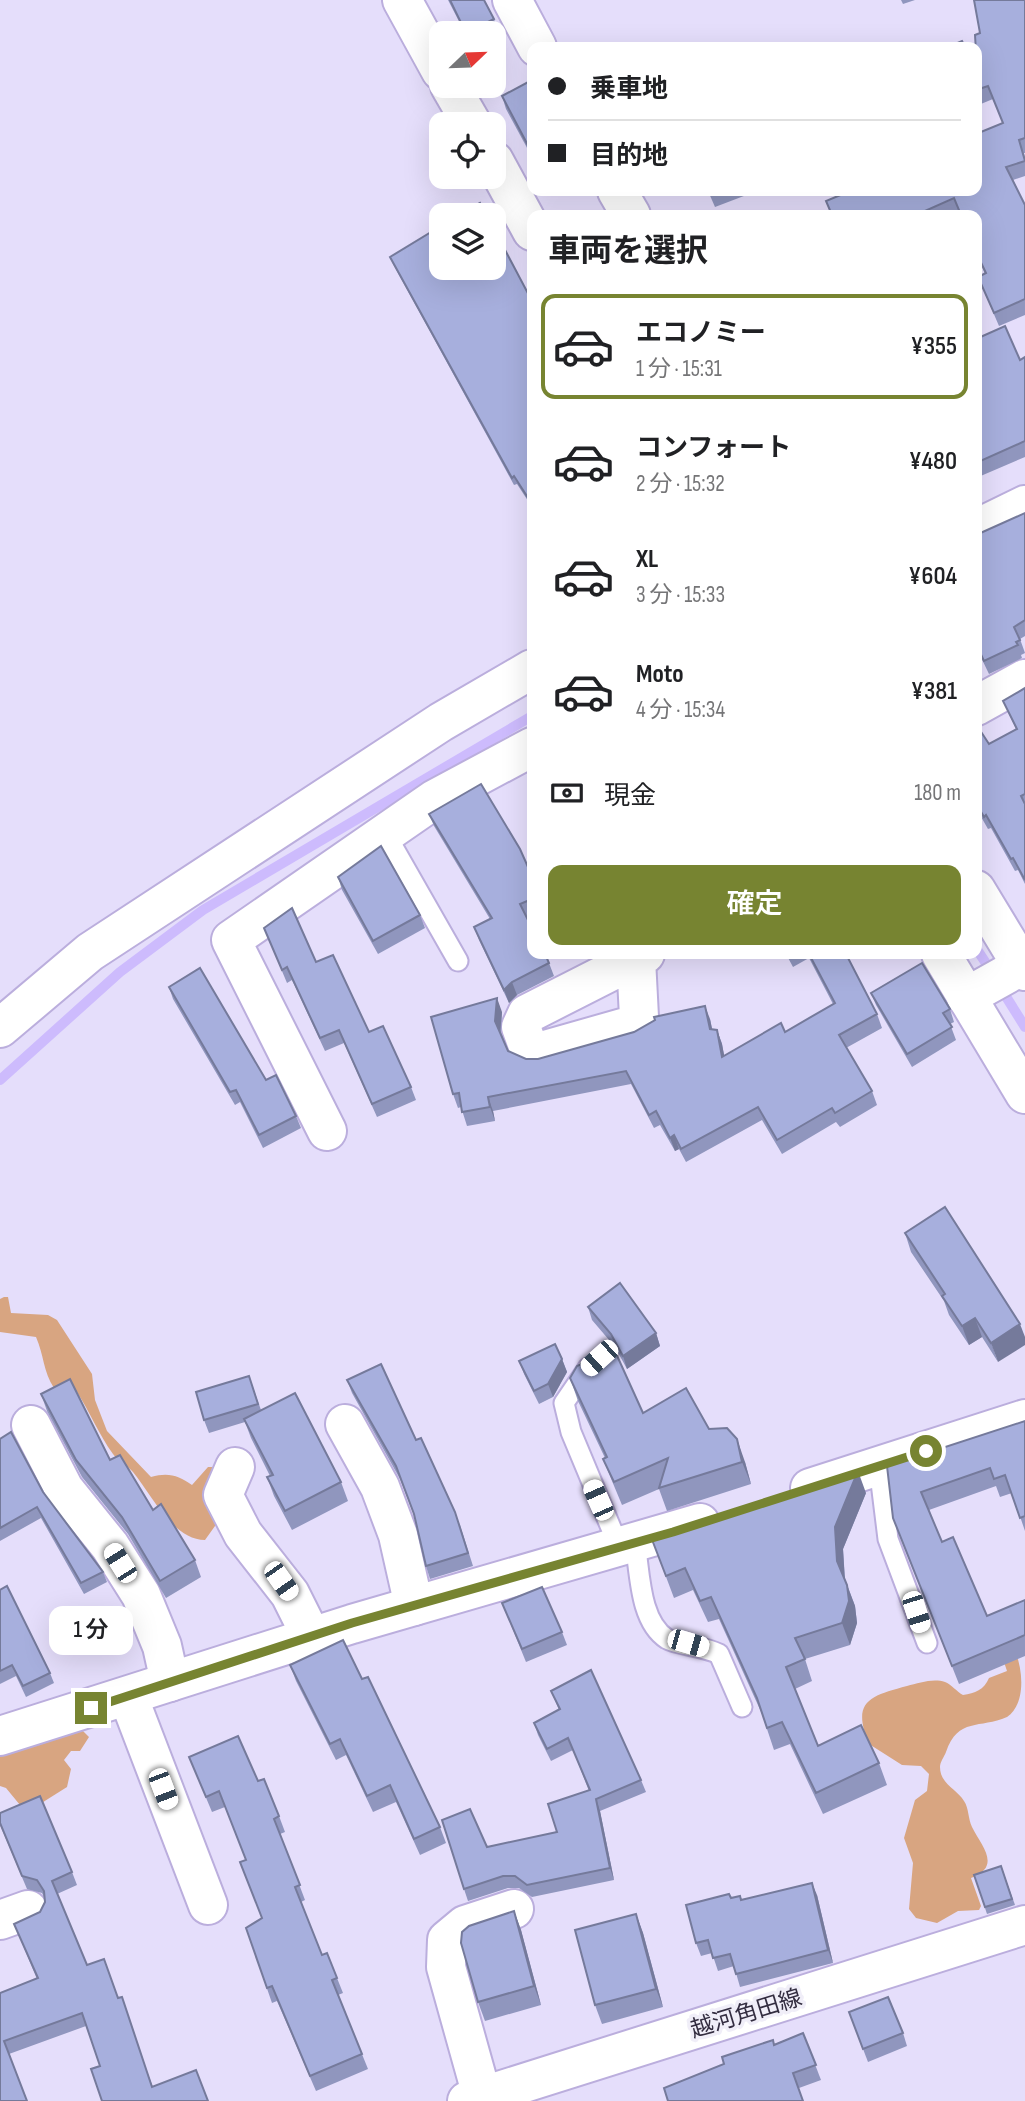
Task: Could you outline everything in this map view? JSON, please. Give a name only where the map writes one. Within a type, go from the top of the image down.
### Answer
[{"type":"street","points":[[402,0],[429,49]]},
{"type":"street","points":[[512,0],[534,42]]},
{"type":"street","points":[[506,183],[527,222]]},
{"type":"street","points":[[982,526],[1025,505]]},
{"type":"street","points":[[0,1028],[90,952],[441,722],[527,672]]},
{"type":"street","points":[[982,703],[1025,679]]},
{"type":"street","points":[[327,1130],[232,940],[435,799],[527,750]]},
{"type":"street","points":[[966,997],[1024,967],[982,900]]},
{"type":"street","points":[[944,959],[1025,1094]]},
{"type":"street","points":[[776,1499],[1025,1419]]},
{"type":"street","points":[[345,1424],[380,1487],[398,1535],[414,1606]]},
{"type":"street","points":[[31,1425],[64,1489],[110,1546],[141,1595],[162,1646],[170,1682]]},
{"type":"street","points":[[235,1467],[223,1495],[243,1534],[290,1594],[311,1636]]},
{"type":"street","points":[[0,1736],[311,1636],[737,1511]]},
{"type":"street","points":[[128,1696],[208,1905]]},
{"type":"street","points":[[475,2099],[446,1967],[447,1940],[465,1925],[514,1909]]},
{"type":"street","name":"越河角田線","points":[[475,2099],[1025,1925]]},
{"type":"lane","points":[[385,833],[458,961]]},
{"type":"lane","points":[[607,1356],[599,1358],[581,1374],[564,1403],[571,1432],[627,1545],[649,1620],[668,1639],[719,1654],[742,1707]]},
{"type":"lane","points":[[878,1466],[888,1539],[927,1643]]},
{"type":"shaded area","points":[[8,1297],[11,1313],[48,1315],[57,1320],[92,1374],[95,1400],[107,1431],[151,1477],[173,1476],[192,1485],[208,1467],[218,1467],[215,1526],[205,1540],[193,1538],[183,1532],[164,1514],[133,1472],[113,1454],[77,1392],[54,1388],[36,1337],[0,1332],[0,1299]]},
{"type":"shaded area","points":[[1015,1651],[1020,1668],[1021,1687],[1013,1712],[997,1721],[971,1726],[957,1733],[940,1765],[943,1778],[966,1804],[971,1824],[987,1856],[986,1868],[971,1878],[981,1906],[979,1910],[958,1911],[937,1923],[916,1918],[909,1909],[913,1863],[904,1838],[915,1800],[927,1791],[929,1774],[921,1766],[902,1765],[869,1744],[864,1730],[863,1709],[874,1697],[883,1693],[926,1681],[945,1682],[963,1695],[975,1692],[985,1685],[989,1678],[1007,1671],[1002,1656]]},
{"type":"shaded area","points":[[78,1726],[89,1737],[80,1751],[71,1751],[64,1760],[71,1769],[67,1787],[40,1804],[20,1805],[6,1788],[0,1786],[0,1746]]},
{"type":"building","points":[[450,0],[484,0],[494,19],[490,21],[460,21]]},
{"type":"building","points":[[974,0],[1025,0],[1025,138],[1019,140],[1025,161],[1006,167],[1025,205],[1025,299],[994,313],[982,286],[982,275],[986,273],[982,265],[982,210],[959,210],[954,198],[927,210],[830,210],[826,201],[838,196],[982,196],[982,132],[1003,123],[988,86],[982,88],[982,42],[975,42],[975,35],[980,33]]},
{"type":"building","points":[[527,83],[527,144],[503,98]]},
{"type":"building","points":[[429,233],[429,280],[506,280],[506,252],[527,292],[527,496],[514,476],[512,478],[390,257]]},
{"type":"building","points":[[1005,326],[1020,360],[1025,357],[1025,441],[982,460],[982,336]]},
{"type":"building","points":[[1025,513],[1025,620],[1014,627],[1020,640],[1016,642],[1018,645],[984,661],[982,657],[982,532]]},
{"type":"building","points":[[1025,688],[1025,794],[1021,796],[1025,804],[1025,880],[986,815],[984,817],[982,814],[982,733],[989,744],[1017,729],[1003,701]]},
{"type":"building","points":[[481,784],[527,865],[527,901],[520,904],[527,918],[527,959],[547,959],[549,963],[512,982],[504,990],[474,927],[492,918],[429,814]]},
{"type":"building","points":[[381,846],[420,915],[373,941],[338,877]]},
{"type":"building","points":[[292,908],[316,962],[333,955],[369,1032],[383,1026],[411,1087],[372,1104],[339,1030],[320,1038],[287,967],[282,970],[264,928]]},
{"type":"building","points":[[812,959],[849,959],[877,1014],[839,1035],[872,1091],[835,1113],[832,1108],[777,1140],[758,1107],[681,1149],[674,1135],[670,1138],[656,1111],[649,1115],[626,1071],[488,1097],[490,1107],[462,1112],[459,1093],[453,1094],[431,1017],[497,998],[495,1021],[508,1051],[526,1059],[538,1059],[634,1032],[655,1020],[654,1017],[705,1006],[710,1029],[717,1030],[722,1057],[781,1023],[785,1032],[835,1003]]},
{"type":"building","points":[[922,963],[950,1009],[943,1013],[952,1027],[907,1054],[871,993]]},
{"type":"building","points":[[200,968],[266,1080],[276,1075],[296,1116],[259,1135],[236,1090],[230,1092],[169,987]]},
{"type":"building","points":[[945,1207],[1020,1324],[991,1343],[975,1318],[962,1326],[942,1296],[945,1294],[905,1233]]},
{"type":"building","points":[[620,1283],[656,1333],[623,1356],[611,1334],[588,1307]]},
{"type":"building","points":[[555,1344],[562,1359],[548,1384],[534,1391],[519,1361]]},
{"type":"building","points":[[614,1349],[643,1413],[686,1388],[709,1429],[727,1428],[737,1439],[742,1462],[659,1488],[668,1458],[614,1482],[603,1459],[607,1457],[570,1378],[577,1366]]},
{"type":"building","points":[[381,1364],[416,1440],[421,1438],[455,1512],[468,1553],[426,1566],[414,1514],[396,1466],[347,1380]]},
{"type":"building","points":[[249,1376],[258,1404],[204,1420],[196,1392]]},
{"type":"building","points":[[70,1379],[110,1460],[120,1455],[153,1510],[161,1504],[195,1560],[160,1581],[122,1517],[76,1460],[41,1394]]},
{"type":"building","points":[[295,1393],[341,1482],[285,1511],[267,1477],[273,1475],[244,1419]]},
{"type":"building","points":[[1025,1421],[1025,1516],[1020,1518],[1005,1475],[994,1479],[990,1468],[921,1492],[942,1542],[953,1537],[987,1616],[1025,1600],[1025,1635],[952,1666],[893,1518],[887,1466]]},
{"type":"building","points":[[11,1432],[43,1492],[103,1572],[81,1583],[37,1507],[0,1528],[0,1439]]},
{"type":"building","points":[[858,1471],[835,1527],[837,1561],[847,1585],[849,1601],[842,1623],[795,1638],[805,1659],[786,1667],[818,1746],[861,1725],[879,1763],[816,1793],[782,1722],[767,1728],[757,1698],[711,1597],[700,1601],[685,1568],[666,1576],[651,1537]]},
{"type":"building","points":[[7,1586],[50,1673],[23,1686],[12,1665],[0,1671],[0,1590]]},
{"type":"building","points":[[542,1587],[562,1632],[522,1649],[502,1603]]},
{"type":"building","points":[[343,1640],[362,1679],[368,1677],[440,1827],[414,1839],[390,1785],[367,1796],[340,1739],[330,1744],[290,1665]]},
{"type":"building","points":[[591,1670],[641,1780],[596,1799],[610,1868],[527,1885],[515,1876],[503,1876],[464,1889],[442,1820],[470,1809],[487,1847],[557,1832],[548,1804],[590,1790],[568,1738],[547,1749],[534,1723],[560,1709],[551,1691]]},
{"type":"building","points":[[238,1736],[258,1781],[264,1779],[279,1816],[274,1819],[300,1885],[295,1887],[322,1955],[327,1953],[337,1978],[332,1980],[362,2054],[310,2076],[272,1986],[267,1988],[246,1928],[262,1918],[240,1862],[246,1860],[219,1791],[206,1797],[189,1757]]},
{"type":"building","points":[[40,1796],[72,1872],[52,1881],[87,1965],[104,1959],[118,1998],[122,1997],[152,2087],[196,2070],[208,2101],[102,2101],[91,2069],[100,2066],[82,2013],[4,2041],[27,2101],[0,2101],[0,1993],[38,1978],[14,1924],[40,1912],[45,1902],[44,1891],[37,1880],[22,1876],[0,1823],[0,1813]]},
{"type":"building","points":[[1001,1866],[1012,1899],[985,1907],[974,1875]]},
{"type":"building","points":[[812,1883],[828,1950],[736,1974],[730,1954],[713,1958],[708,1940],[696,1943],[686,1905],[729,1894],[731,1898],[740,1896],[741,1900]]},
{"type":"building","points":[[514,1911],[534,1986],[478,2002],[461,1943],[462,1932],[469,1926]]},
{"type":"building","points":[[636,1914],[656,1989],[595,2005],[575,1930]]},
{"type":"building","points":[[888,1997],[903,2033],[863,2049],[849,2012]]},
{"type":"building","points":[[803,2033],[816,2065],[793,2073],[803,2101],[668,2101],[664,2088],[724,2064],[722,2057],[773,2040],[774,2045]]},
{"type":"waterway","points":[[0,1080],[120,972],[203,910],[527,719]]},
{"type":"waterway","points":[[982,957],[993,974]]},
{"type":"waterway","points":[[1000,987],[1025,1027]]},
{"type":"route","points":[[91,1708],[352,1623],[673,1532],[926,1451]]}]
